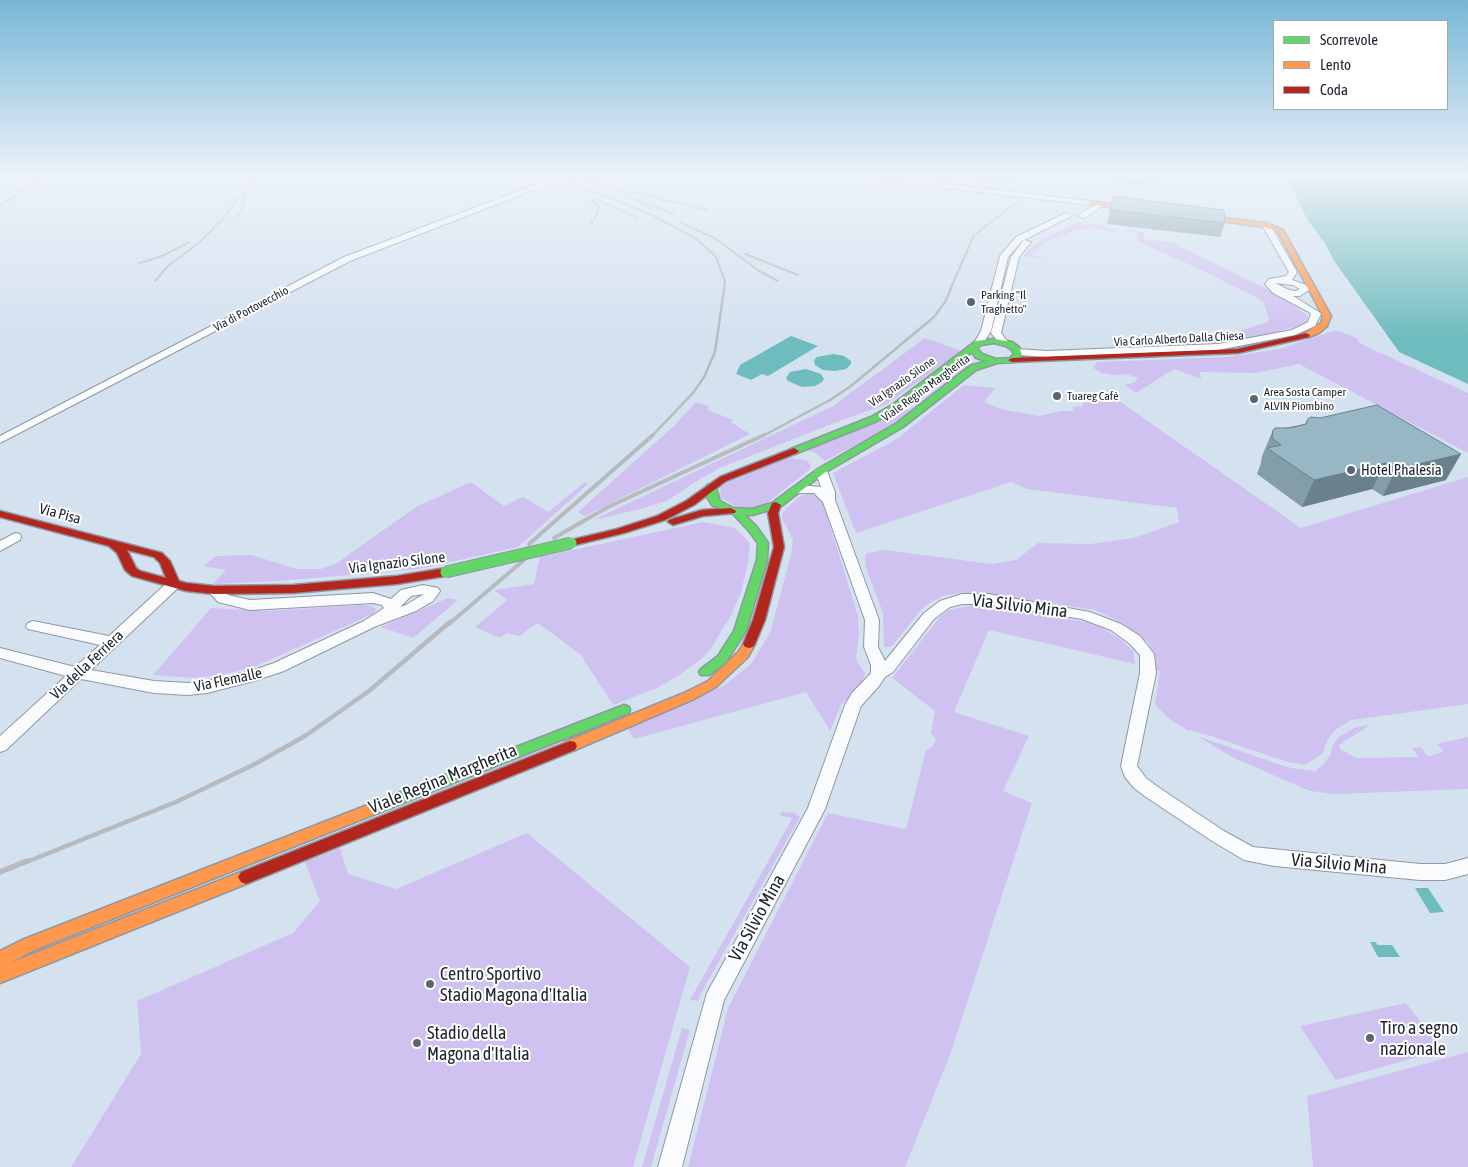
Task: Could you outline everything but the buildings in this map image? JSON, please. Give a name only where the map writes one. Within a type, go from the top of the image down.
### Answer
[{"type":"street","name":"Via di Portovecchio","points":[[0,440],[346,259],[423,229]]},
{"type":"street","name":"Viale Regina Margherita","points":[[976,348],[986,332],[1004,256],[1019,239],[1040,229]]},
{"type":"street","name":"Viale Regina Margherita","points":[[1003,342],[996,333],[1018,251],[1028,241],[1048,229]]},
{"type":"street","points":[[996,361],[984,358],[976,348],[1003,342],[1013,346],[1015,356],[1218,348],[1294,332],[1312,324],[1316,318],[1314,312],[1269,284],[1272,281],[1289,278],[1293,272],[1269,229]]},
{"type":"street","name":"Via Carlo Alberto Dalla Chiesa","points":[[996,361],[1015,356],[1238,350],[1308,335],[1324,324],[1327,316],[1306,291],[1281,231],[1277,229]]},
{"type":"street","points":[[1281,280],[1296,283],[1306,291]]},
{"type":"street","points":[[1276,290],[1287,293],[1306,291]]},
{"type":"street","name":"Via Ignazio Silone","points":[[174,584],[214,590],[293,589],[398,580],[446,572],[620,531],[671,514],[690,503],[711,486],[737,472],[874,419],[895,407],[976,348]]},
{"type":"street","name":"Viale Regina Margherita","points":[[0,960],[28,946],[689,696],[712,684],[744,654],[759,620],[778,547],[773,513],[776,506],[797,489],[817,463],[900,425],[973,368],[996,361]]},
{"type":"street","points":[[787,452],[806,455],[817,463],[829,492],[830,500],[872,620],[871,647],[879,666],[879,673]]},
{"type":"street","points":[[696,678],[722,659],[740,630],[764,548],[753,529],[734,512],[716,503],[712,497],[711,486]]},
{"type":"street","points":[[797,489],[817,490],[830,500]]},
{"type":"street","name":"Via Ignazio Silone","points":[[620,531],[648,528],[702,513],[760,511],[776,506]]},
{"type":"street","name":"Via Pisa","points":[[0,514],[152,553]]},
{"type":"street","points":[[674,522],[701,518],[721,519],[741,525],[760,539]]},
{"type":"street","points":[[0,547],[15,537]]},
{"type":"street","points":[[113,544],[122,551],[136,574],[174,584]]},
{"type":"street","points":[[129,564],[139,557],[152,553],[158,555],[165,561],[174,584]]},
{"type":"street","name":"Via della Ferriera","points":[[0,746],[174,584]]},
{"type":"street","name":"Via Flemalle","points":[[0,653],[79,672],[154,687],[188,689],[207,687],[246,678],[279,667],[369,624],[415,606],[428,598],[433,591],[427,588],[411,591],[400,597],[391,608],[369,624]]},
{"type":"street","points":[[214,590],[223,599],[250,605],[373,598],[387,602],[391,608]]},
{"type":"street","name":"Via Silvio Mina","points":[[670,1167],[714,1000],[816,810],[852,705],[874,682],[879,673],[888,668],[929,616],[938,607],[954,600],[988,599],[1094,617],[1135,640],[1147,654],[1148,673],[1129,766],[1131,772],[1146,788],[1218,836],[1250,854],[1420,872],[1445,872],[1468,866]]},
{"type":"street","points":[[33,626],[112,642]]},
{"type":"street","points":[[650,700],[675,689]]},
{"type":"street","name":"Viale Regina Margherita","points":[[0,975],[506,765],[632,707]]},
{"type":"shaded area","points":[[1062,229],[1082,229],[1046,242],[1031,255],[1051,259],[1023,256],[1040,240]]},
{"type":"shaded area","points":[[1099,229],[1116,229],[1116,232]]},
{"type":"shaded area","points":[[1315,229],[1468,229],[1468,384],[1399,352],[1334,261],[1326,245]]},
{"type":"shaded area","points":[[1124,230],[1144,232],[1144,239],[1177,243],[1177,245],[1269,290],[1306,314],[1308,317],[1306,322],[1292,328],[1232,342],[1151,347],[1150,345],[1207,341],[1265,323],[1269,320],[1263,301],[1210,274],[1137,241],[1137,233]]},
{"type":"shaded area","points":[[1336,330],[1357,338],[1359,343],[1468,393],[1468,453],[1299,364],[1256,373],[1200,372],[1201,379],[1174,369],[1136,393],[1125,385],[1135,382],[1138,378],[1126,374],[1102,373],[1093,368],[1097,362],[1228,357],[1280,349]]},
{"type":"shaded area","points":[[791,336],[818,346],[768,376],[762,374],[751,380],[736,374],[740,365]]},
{"type":"shaded area","points":[[925,338],[962,351],[885,405],[720,468],[668,500],[641,509],[593,520],[833,406]]},
{"type":"shaded area","points":[[833,354],[844,356],[851,361],[851,364],[846,369],[835,371],[823,370],[815,365],[814,360],[817,357]]},
{"type":"shaded area","points":[[970,362],[976,362],[888,428],[825,461],[815,453],[805,449],[912,408]]},
{"type":"shaded area","points":[[806,369],[821,374],[824,379],[822,382],[815,386],[802,387],[788,381],[786,378],[790,372]]},
{"type":"shaded area","points":[[964,385],[995,388],[984,402],[1001,409],[1039,416],[1061,411],[1074,411],[1073,407],[1083,406],[1082,403],[1105,401],[1103,392],[1109,394],[1301,528],[1468,477],[1468,704],[1352,720],[1336,729],[1328,739],[1322,754],[1305,765],[1287,762],[1214,737],[1189,731],[1168,718],[1155,704],[1160,671],[1152,668],[1154,653],[1147,641],[1118,621],[1095,610],[981,593],[959,593],[943,596],[928,604],[920,611],[893,645],[884,647],[883,613],[866,568],[865,558],[867,553],[886,550],[991,564],[1016,560],[1038,543],[1090,544],[1134,538],[1179,522],[1177,508],[1027,489],[1011,482],[856,533],[833,473],[897,439]]},
{"type":"shaded area","points":[[696,402],[710,407],[707,410],[734,420],[731,422],[750,434],[585,516],[578,512],[675,425]]},
{"type":"shaded area","points":[[789,458],[806,460],[811,468],[766,504],[755,508],[738,508],[721,498],[720,488],[727,483]]},
{"type":"shaded area","points":[[471,482],[504,506],[523,497],[548,512],[585,482],[588,484],[518,547],[419,569],[278,581],[213,584],[226,570],[203,566],[216,556],[252,555],[296,569],[321,569],[337,563],[416,507]]},
{"type":"shaded area","points":[[810,493],[818,495],[823,503],[858,616],[859,636],[856,657],[857,662],[865,673],[861,686],[841,705],[830,731],[806,692],[634,739],[627,728],[725,685],[751,664],[770,633],[791,555],[793,540],[782,519],[782,513],[800,496]]},
{"type":"shaded area","points":[[703,522],[735,528],[750,543],[741,593],[731,615],[710,650],[681,674],[657,688],[613,705],[581,655],[538,623],[519,636],[507,633],[500,638],[475,627],[507,600],[494,590],[534,584],[540,557]]},
{"type":"shaded area","points":[[448,598],[458,600],[413,638],[381,627]]},
{"type":"shaded area","points":[[363,605],[376,609],[373,614],[256,666],[222,675],[193,678],[153,675],[211,608],[266,611]]},
{"type":"shaded area","points":[[973,605],[1087,622],[1102,628],[1120,639],[1133,651],[1135,664],[989,630],[954,712],[1029,736],[1003,791],[1032,803],[951,1052],[905,1167],[688,1167],[728,1008],[828,813],[906,829],[926,750],[932,747],[936,739],[931,733],[935,711],[892,678],[939,618],[949,610]]},
{"type":"shaded area","points":[[1370,725],[1339,745],[1341,750],[1357,758],[1419,757],[1412,748],[1421,747],[1426,755],[1431,756],[1443,751],[1437,744],[1468,737],[1468,789],[1336,794],[1310,791],[1234,758],[1197,736],[1290,768],[1315,771],[1330,756],[1333,744],[1340,736],[1356,727]]},
{"type":"shaded area","points":[[781,812],[795,813],[800,817],[698,1001],[690,1000],[792,819],[780,816]]},
{"type":"shaded area","name":"Centro Sportivo Stadio Magona d'Italia","points":[[527,833],[690,967],[633,1167],[71,1167],[141,1054],[137,1001],[293,933],[320,901],[305,862],[340,848],[348,874],[396,889]]},
{"type":"shaded area","points":[[1415,888],[1428,888],[1444,912],[1430,913]]},
{"type":"shaded area","points":[[1370,942],[1376,942],[1377,945],[1392,945],[1400,957],[1378,957]]},
{"type":"shaded area","name":"Tiro a segno nazionale","points":[[1406,1003],[1442,1050],[1336,1080],[1300,1026]]},
{"type":"shaded area","points":[[682,1028],[690,1030],[651,1167],[642,1167]]},
{"type":"shaded area","points":[[1468,1052],[1468,1167],[1313,1167],[1307,1096]]},
{"type":"pier","points":[[1312,229],[1315,229],[1326,245],[1334,261],[1399,352],[1395,351],[1378,325],[1370,318],[1332,263],[1324,246]]},
{"type":"railway","points":[[155,281],[168,266],[200,242],[212,229]]},
{"type":"railway","points":[[679,229],[697,239],[716,257],[725,281],[724,290]]},
{"type":"railway","points":[[696,229],[716,239],[759,271],[778,281]]},
{"type":"railway","points":[[950,290],[974,235],[981,229]]},
{"type":"railway","points":[[140,263],[162,256],[190,242]]},
{"type":"railway","points":[[745,254],[798,275]]},
{"type":"railway","points":[[652,435],[693,393],[704,377],[715,352],[724,289]]},
{"type":"railway","points":[[761,437],[830,400],[851,386],[934,317],[945,302],[951,289]]},
{"type":"railway","points":[[529,544],[652,435]]},
{"type":"railway","points":[[554,538],[608,507],[764,435]]},
{"type":"railway","points":[[449,624],[525,559]]},
{"type":"railway","points":[[24,863],[176,802],[255,764],[305,736],[369,691],[450,622]]},
{"type":"railway","points":[[0,872],[27,861]]},
{"type":"traffic: fast","points":[[794,451],[874,419],[895,407],[979,343],[994,341],[1009,344],[1016,349],[1018,355],[1012,360],[996,361],[979,356],[974,349]]},
{"type":"traffic: fast","points":[[711,487],[712,497],[716,503],[731,511],[752,512],[776,505],[821,471],[900,425],[973,368],[996,361]]},
{"type":"traffic: fast","points":[[705,672],[722,659],[740,631],[762,560],[763,543],[753,529],[737,513]]},
{"type":"traffic: fast","points":[[446,572],[571,543]]},
{"type":"traffic: fast","points":[[388,803],[624,710]]},
{"type":"traffic: slow","points":[[1277,229],[1281,231],[1327,316],[1324,324],[1316,331],[1306,335]]},
{"type":"traffic: slow","points":[[570,746],[689,696],[712,684],[744,654],[749,644]]},
{"type":"traffic: slow","points":[[0,960],[28,945],[388,803]]},
{"type":"traffic: slow","points":[[0,975],[246,877]]},
{"type":"traffic: jam","points":[[1012,360],[1238,351],[1306,335]]},
{"type":"traffic: jam","points":[[571,543],[620,531],[661,518],[690,503],[723,479],[794,451]]},
{"type":"traffic: jam","points":[[749,644],[759,620],[779,547],[773,513],[776,505]]},
{"type":"traffic: jam","points":[[673,522],[702,513],[731,511]]},
{"type":"traffic: jam","points":[[0,514],[158,555],[165,561],[174,584]]},
{"type":"traffic: jam","points":[[113,544],[122,551],[131,570],[136,574],[186,587],[214,590],[293,589],[397,580],[446,572]]},
{"type":"traffic: jam","points":[[246,877],[570,746]]},
{"type":"place","name":"Parking \"Il Traghetto\"","points":[[971,302]]},
{"type":"place","name":"Tuareg Cafè","points":[[1057,396]]},
{"type":"place","name":"Area Sosta Camper ALVIN Piombino","points":[[1254,399]]},
{"type":"place","name":"Hotel Phalesia","points":[[1351,470]]},
{"type":"place","name":"Centro Sportivo Stadio Magona d'Italia","points":[[430,984]]},
{"type":"place","name":"Tiro a segno nazionale","points":[[1370,1038]]},
{"type":"place","name":"Stadio della Magona d'Italia","points":[[417,1043]]}]
